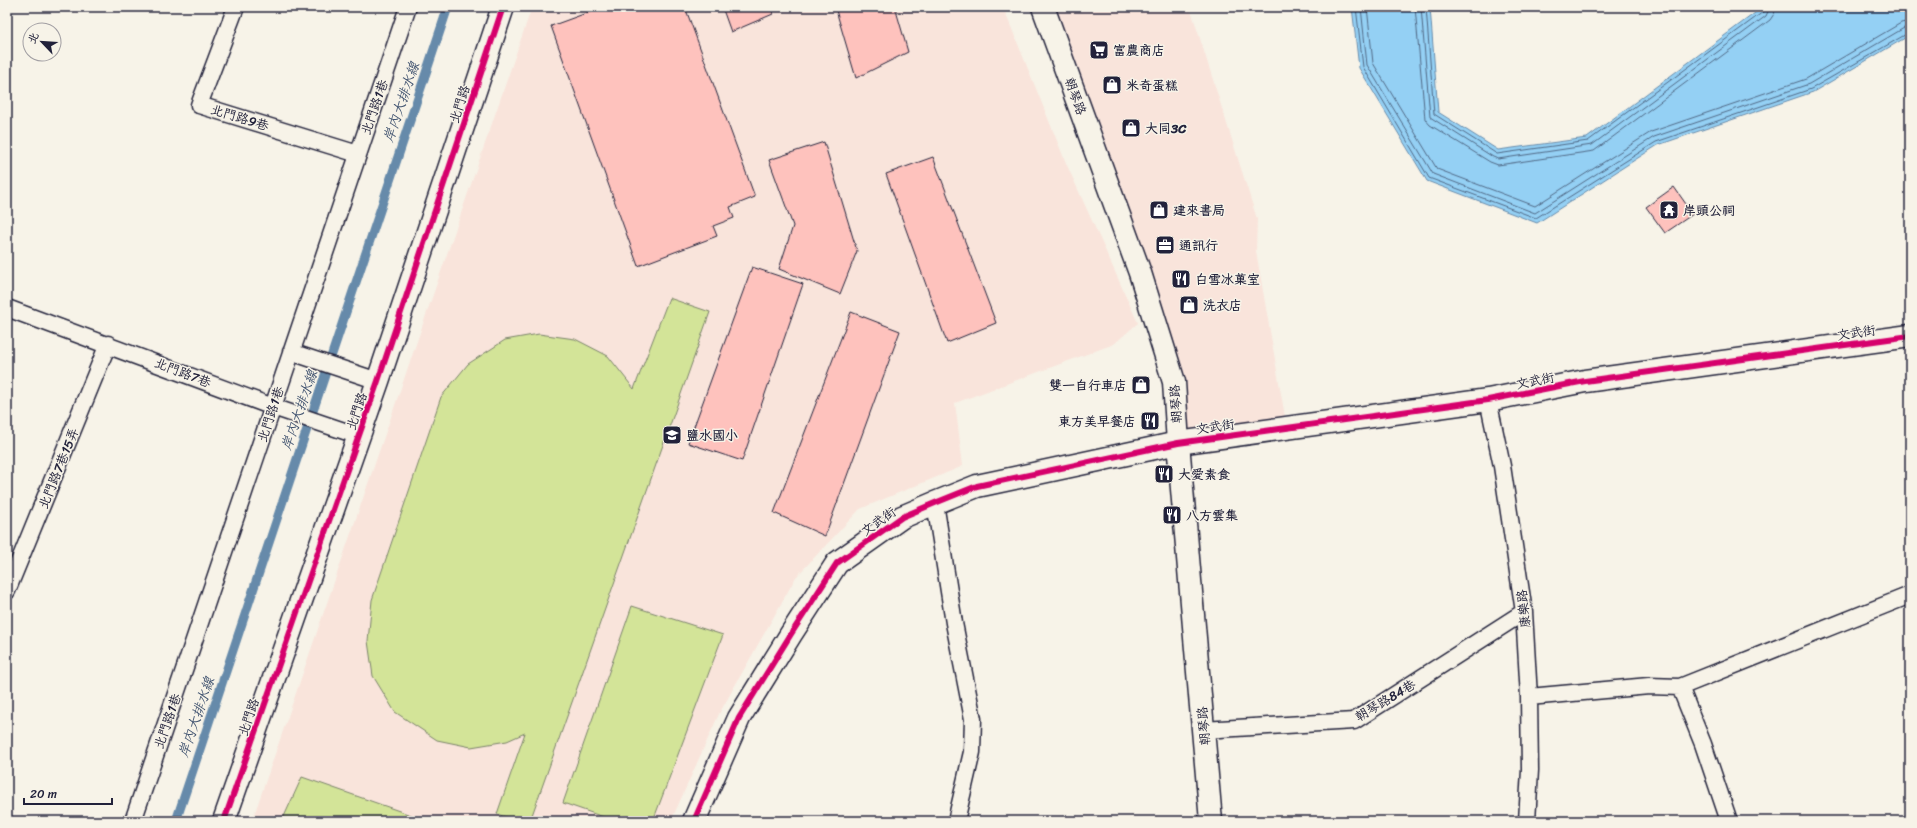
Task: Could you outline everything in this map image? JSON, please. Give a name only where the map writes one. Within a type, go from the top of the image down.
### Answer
[{"type":"street","name":"北門路","points":[[224,821],[378,381],[503,7]]},
{"type":"street","name":"朝琴路","points":[[1043,7],[1140,272],[1174,382],[1211,821]]},
{"type":"street","name":"文武街","points":[[694,821],[739,718],[837,563],[902,517],[977,486],[1178,443],[1488,400],[1585,381],[1910,336]]},
{"type":"lane","name":"北門路9巷","points":[[236,7],[199,104],[358,154]]},
{"type":"lane","name":"北門路1巷","points":[[133,821],[408,7]]},
{"type":"lane","name":"北門路7巷","points":[[7,308],[108,344],[273,407],[359,436]]},
{"type":"lane","name":"北門路7巷15弄","points":[[7,591],[108,344]]},
{"type":"lane","points":[[291,352],[378,381]]},
{"type":"lane","name":"康樂路","points":[[1488,400],[1502,466],[1524,612],[1529,697],[1530,770],[1527,821]]},
{"type":"lane","points":[[936,503],[954,623],[973,719],[972,752],[956,821]]},
{"type":"lane","points":[[1529,697],[1648,686],[1680,687],[1910,596]]},
{"type":"lane","name":"朝琴路84巷","points":[[1203,730],[1354,720],[1524,612]]},
{"type":"lane","points":[[1680,687],[1703,744],[1730,821]]},
{"type":"shaded area","name":"鹽水國小","points":[[532,7],[1003,7],[1066,163],[1138,323],[1114,344],[955,403],[963,466],[860,509],[796,577],[719,714],[671,821],[252,821]]},
{"type":"shaded area","points":[[1042,7],[1190,7],[1257,219],[1256,251],[1287,428],[1178,443],[1174,382]]},
{"type":"green space","points":[[669,298],[710,312],[530,821],[518,821],[497,814],[525,733],[507,741],[471,747],[437,740],[395,712],[373,676],[368,641],[372,600],[441,397],[468,364],[505,340],[539,334],[575,339],[608,356],[634,389]]},
{"type":"green space","points":[[632,606],[723,635],[653,821],[615,821],[563,803]]},
{"type":"green space","points":[[302,777],[428,821],[282,821]]},
{"type":"water","points":[[1352,7],[1430,7],[1438,112],[1498,150],[1587,138],[1763,7],[1910,7],[1910,35],[1813,92],[1658,145],[1537,223],[1427,181],[1359,68]]},
{"type":"building","points":[[603,7],[685,7],[755,197],[730,207],[734,218],[713,226],[717,236],[638,266],[551,26]]},
{"type":"building","points":[[722,7],[771,7],[773,14],[731,32]]},
{"type":"building","points":[[835,7],[895,7],[908,52],[856,78]]},
{"type":"building","points":[[824,142],[857,251],[840,294],[779,269],[793,226],[769,160]]},
{"type":"building","points":[[933,157],[996,323],[947,343],[886,174]]},
{"type":"building","name":"岸頭公祠","points":[[1674,187],[1693,214],[1665,233],[1646,207]]},
{"type":"building","points":[[752,267],[803,284],[742,461],[688,443]]},
{"type":"building","points":[[851,312],[900,331],[825,536],[774,513]]},
{"type":"waterway","name":"岸內大排水線","points":[[176,821],[448,7]]},
{"type":"cycle path","points":[[224,821],[378,381],[503,7]]},
{"type":"cycle path","points":[[694,821],[739,718],[837,563],[902,517],[977,486],[1178,443],[1488,400],[1585,381],[1910,336]]},
{"type":"place","name":"富農商店","points":[[1099,50]]},
{"type":"place","name":"米奇蛋糕","points":[[1112,85]]},
{"type":"place","name":"大同3C","points":[[1131,128]]},
{"type":"place","name":"建來書局","points":[[1159,210]]},
{"type":"place","name":"岸頭公祠","points":[[1669,210]]},
{"type":"place","name":"通訊行","points":[[1165,245]]},
{"type":"place","name":"白雪冰菓室","points":[[1181,279]]},
{"type":"place","name":"洗衣店","points":[[1189,305]]},
{"type":"place","name":"雙一自行車店","points":[[1141,385]]},
{"type":"place","name":"東方美早餐店","points":[[1150,421]]},
{"type":"place","name":"鹽水國小","points":[[672,435]]},
{"type":"place","name":"大愛素食","points":[[1164,474]]},
{"type":"place","name":"八方雲集","points":[[1172,515]]}]
